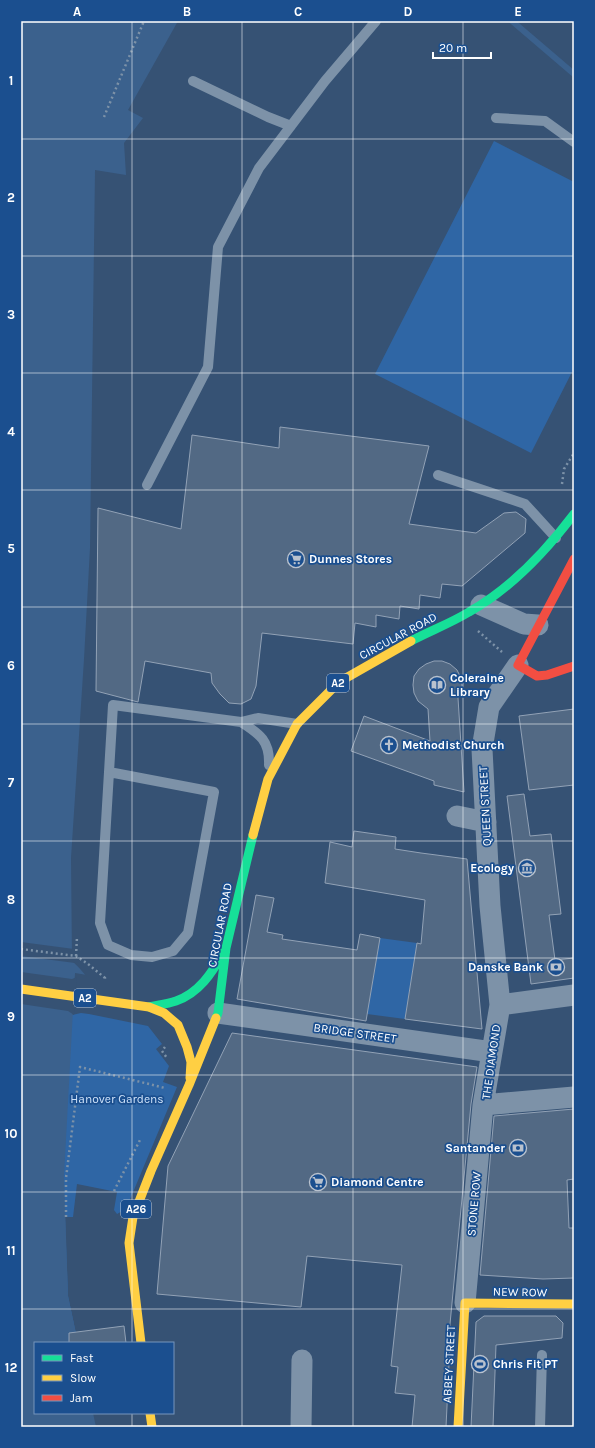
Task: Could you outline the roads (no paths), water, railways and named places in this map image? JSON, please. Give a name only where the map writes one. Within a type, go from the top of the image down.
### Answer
[{"type":"main road","name":"CIRCULAR ROAD","points":[[218,1013],[226,948],[258,812],[268,779],[297,724],[339,682],[402,645],[468,613],[481,605],[519,575],[556,538],[574,514]]},
{"type":"main road","points":[[574,559],[518,665],[537,676],[547,675],[574,666]]},
{"type":"main road","name":"A2","points":[[149,1007],[177,1000],[190,994],[211,974],[226,948]]},
{"type":"main road","name":"A2","points":[[21,989],[149,1007],[164,1013],[178,1025],[183,1036],[191,1062],[189,1085]]},
{"type":"main road","name":"A26","points":[[142,1342],[129,1243],[133,1217],[218,1013]]},
{"type":"main road","name":"NEW ROW","points":[[465,1303],[574,1304]]},
{"type":"main road","name":"ABBEY STREET","points":[[458,1427],[465,1303]]},
{"type":"main road","points":[[150,1414],[152,1427]]},
{"type":"street","points":[[481,605],[524,624],[538,625]]},
{"type":"street","name":"QUEEN STREET","points":[[500,1004],[490,906],[482,749],[489,707],[518,665]]},
{"type":"street","points":[[457,816],[486,822]]},
{"type":"street","points":[[500,1004],[574,995]]},
{"type":"street","name":"THE DIAMOND","points":[[500,1004],[483,1105],[574,1097]]},
{"type":"street","name":"BRIDGE STREET","points":[[218,1013],[492,1052]]},
{"type":"street","name":"STONE ROW","points":[[465,1303],[483,1105]]},
{"type":"street","points":[[301,1427],[302,1360]]},
{"type":"lane","points":[[147,485],[208,367],[218,247],[259,168],[326,81],[376,21]]},
{"type":"lane","points":[[193,81],[292,126]]},
{"type":"lane","points":[[496,118],[545,121],[574,142]]},
{"type":"lane","points":[[438,475],[525,504],[556,538]]},
{"type":"lane","points":[[109,772],[214,792],[188,934],[174,951],[152,956],[131,955],[108,945],[100,923],[109,772],[113,706],[241,722],[258,718],[297,724]]},
{"type":"lane","points":[[241,722],[256,732],[267,744],[269,754],[268,779]]},
{"type":"lane","points":[[540,1427],[542,1355]]},
{"type":"waterway","points":[[512,21],[574,74]]},
{"type":"place","name":"Dunnes Stores","points":[[296,559]]},
{"type":"place","name":"Coleraine Library","points":[[437,685]]},
{"type":"place","name":"Methodist Church","points":[[389,745]]},
{"type":"place","name":"Ecology","points":[[527,868]]},
{"type":"place","name":"Danske Bank","points":[[556,967]]},
{"type":"place","name":"Santander","points":[[518,1148]]},
{"type":"place","name":"Diamond Centre","points":[[318,1182]]},
{"type":"place","name":"Chris Fit PT","points":[[480,1364]]},
{"type":"park label","name":"Hanover Gardens","points":[[117,1099]]}]
